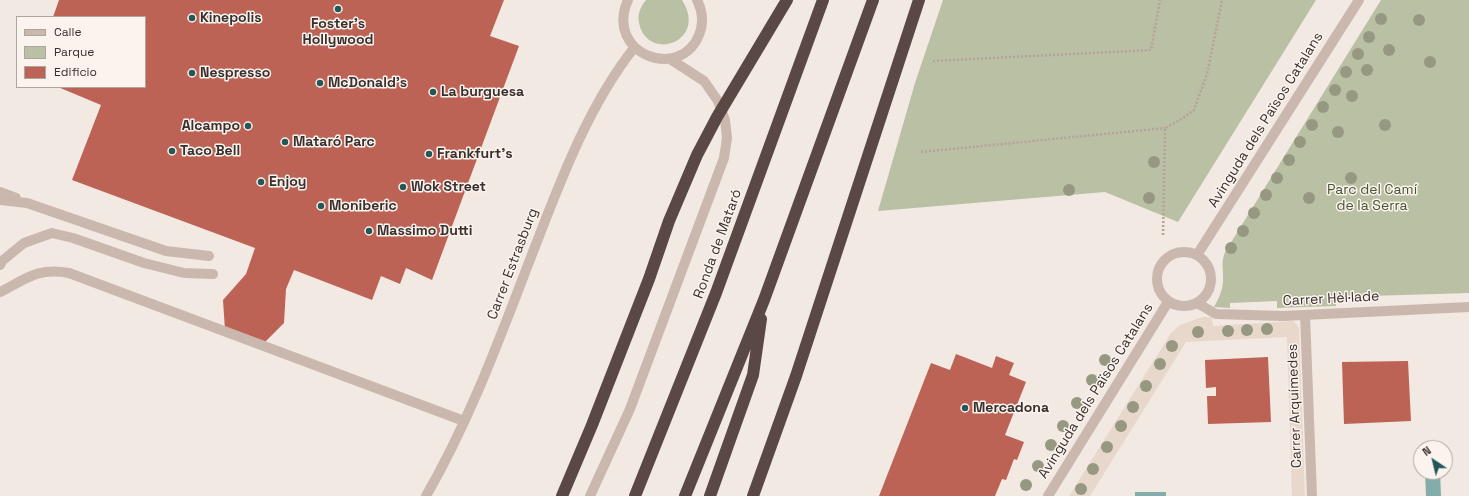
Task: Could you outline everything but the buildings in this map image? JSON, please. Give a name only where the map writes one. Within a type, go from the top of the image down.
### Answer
[{"type":"highway","points":[[562,496],[592,425],[669,221],[697,155],[717,117],[787,0]]},
{"type":"highway","name":"Ronda de Mataró","points":[[635,496],[716,293],[824,0]]},
{"type":"highway","points":[[685,496],[764,300],[873,0]]},
{"type":"highway","points":[[753,496],[796,376],[919,0]]},
{"type":"highway","points":[[710,496],[753,375],[764,300]]},
{"type":"street","points":[[628,0],[624,9],[623,23],[626,36],[634,48],[642,54],[651,58],[660,59],[670,59],[685,53],[696,41],[702,26],[702,10],[697,0]]},
{"type":"street","name":"Avinguda dels Països Catalans","points":[[1197,255],[1359,0]]},
{"type":"street","name":"Carrer Estrasburg","points":[[426,496],[484,378],[555,196],[584,129],[622,64],[634,48]]},
{"type":"street","points":[[590,496],[630,410],[724,158],[727,138],[725,120],[718,101],[704,81],[670,59]]},
{"type":"street","points":[[0,192],[27,203],[166,251],[208,256]]},
{"type":"street","points":[[0,200],[27,203]]},
{"type":"street","points":[[0,264],[24,243],[52,234],[73,238],[158,267],[184,273],[213,274]]},
{"type":"street","points":[[1180,251],[1197,255],[1208,265],[1211,279],[1207,293],[1203,299],[1190,306],[1182,306],[1168,302],[1157,286],[1157,273],[1159,267],[1171,254],[1180,251]]},
{"type":"street","points":[[0,292],[34,274],[54,270],[69,273],[464,421]]},
{"type":"street","name":"Avinguda dels Països Catalans","points":[[1048,496],[1168,302]]},
{"type":"street","name":"Carrer Hèl·lade","points":[[1197,303],[1216,314],[1283,316],[1469,307]]},
{"type":"street","name":"Carrer Arquímedes","points":[[1305,315],[1312,496]]},
{"type":"path","points":[[933,61],[1151,50],[1160,0]]},
{"type":"path","points":[[921,152],[1165,128],[1194,110],[1207,74],[1222,0]]},
{"type":"path","points":[[1163,235],[1165,128]]},
{"type":"green space","points":[[646,0],[682,0],[688,15],[688,27],[682,36],[674,42],[663,44],[653,42],[644,35],[639,23],[639,13]]},
{"type":"green space","points":[[943,0],[1316,0],[1178,222],[1105,192],[878,211],[915,83]]},
{"type":"green space","name":"Parc del Camí de la Serra","points":[[1381,0],[1469,0],[1469,293],[1336,297],[1336,306],[1277,308],[1277,301],[1230,303],[1230,308],[1214,307],[1223,285],[1223,262],[1225,252]]},
{"type":"shaded area","points":[[1202,317],[1212,317],[1213,326],[1293,321],[1299,328],[1305,496],[1292,496],[1287,337],[1186,342],[1090,496],[1069,496],[1171,333],[1180,325]]},
{"type":"water","points":[[1425,480],[1440,480],[1441,496],[1426,496]]},
{"type":"water","points":[[1135,492],[1166,492],[1166,496],[1135,496]]},
{"type":"place","name":"Foster's Hollywood","points":[[338,9]]},
{"type":"place","name":"Kinepolis","points":[[192,18]]},
{"type":"place","name":"Nespresso","points":[[192,73]]},
{"type":"place","name":"McDonald's","points":[[320,83]]},
{"type":"place","name":"La burguesa","points":[[433,92]]},
{"type":"place","name":"Alcampo","points":[[248,126]]},
{"type":"place","name":"Mataró Parc","points":[[285,142]]},
{"type":"place","name":"Taco Bell","points":[[172,151]]},
{"type":"place","name":"Frankfurt's","points":[[429,154]]},
{"type":"place","name":"Enjoy","points":[[261,182]]},
{"type":"place","name":"Wok Street","points":[[403,187]]},
{"type":"place","name":"Moniberic","points":[[321,206]]},
{"type":"place","name":"Massimo Dutti","points":[[369,231]]},
{"type":"place","name":"Mercadona","points":[[965,408]]}]
